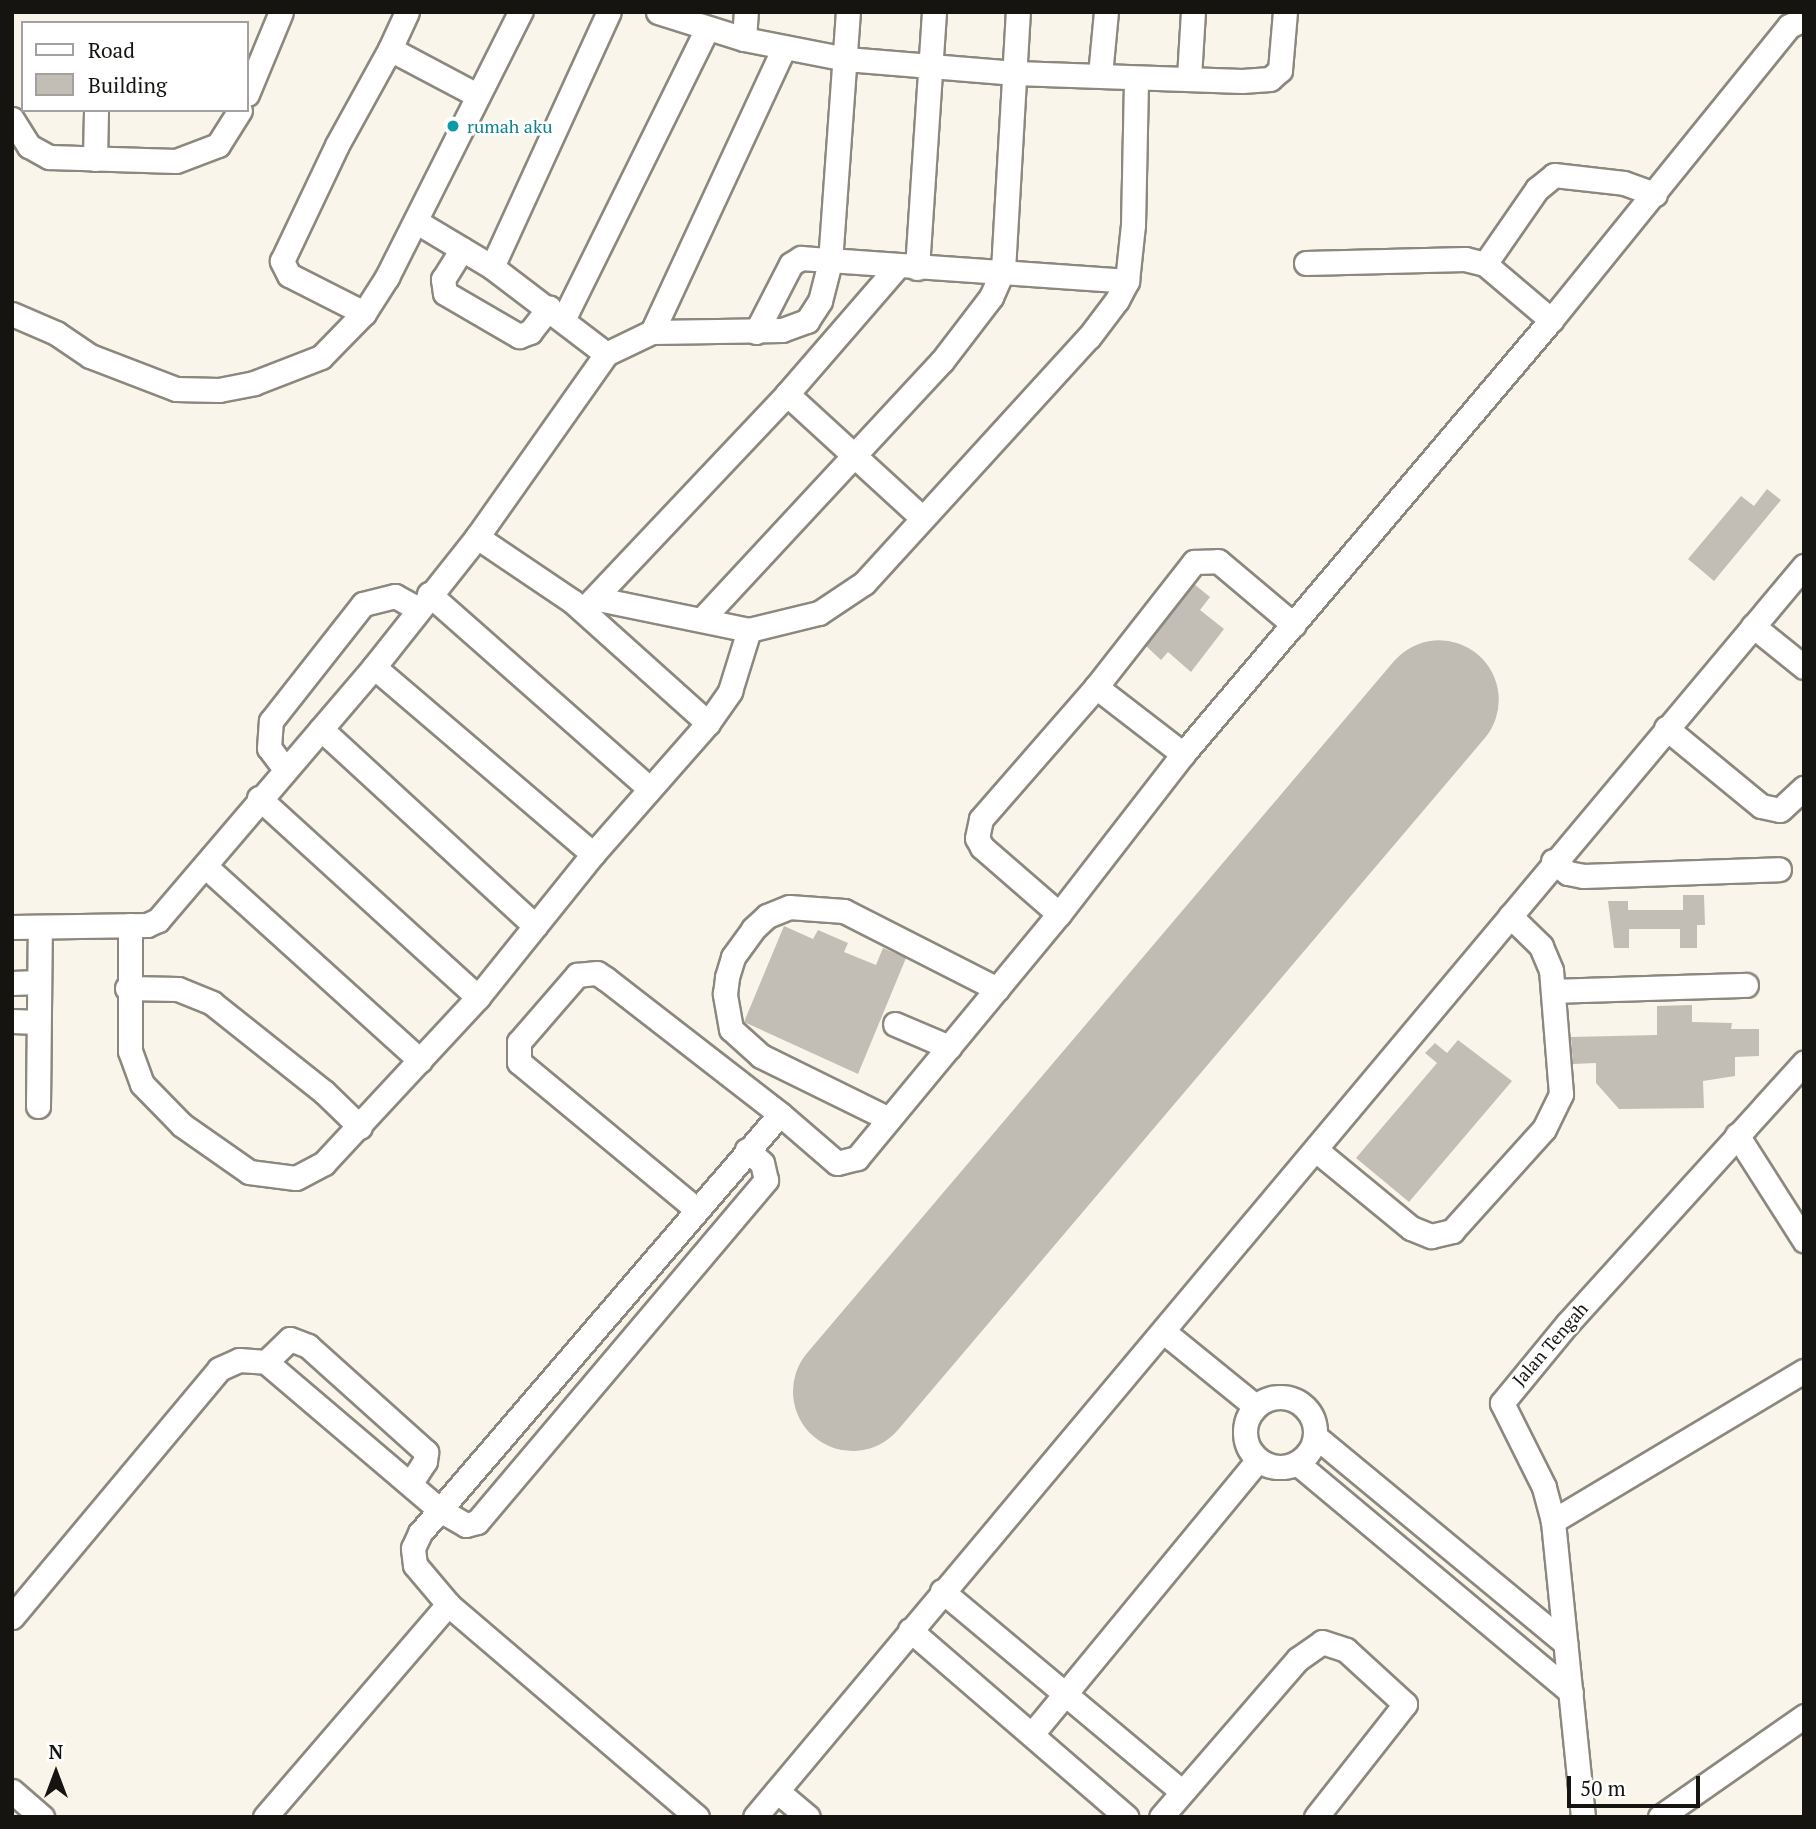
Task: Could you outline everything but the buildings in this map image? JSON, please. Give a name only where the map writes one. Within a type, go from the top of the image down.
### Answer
[{"type":"street","points":[[248,92],[281,12]]},
{"type":"street","points":[[364,313],[289,275],[282,261],[337,145],[390,49],[407,12]]},
{"type":"street","points":[[12,314],[144,380],[176,389],[219,390],[290,372],[321,357],[364,313],[417,222],[520,12]]},
{"type":"street","points":[[492,267],[609,12]]},
{"type":"street","points":[[744,40],[746,12]]},
{"type":"street","points":[[12,927],[130,925],[158,920],[259,798],[374,667],[477,537],[606,354],[652,332],[756,332],[782,330],[807,321],[820,301],[830,262],[848,12]]},
{"type":"street","points":[[591,604],[907,267],[934,12]]},
{"type":"street","points":[[703,618],[973,324],[1003,270],[1018,12]]},
{"type":"street","points":[[1100,75],[1106,12]]},
{"type":"street","points":[[1189,77],[1193,12]]},
{"type":"street","points":[[655,13],[744,40],[846,59],[1015,73],[1100,75],[1136,79],[1189,77],[1242,81],[1275,77],[1282,60],[1285,12]]},
{"type":"street","points":[[696,1209],[519,1062],[519,1042],[578,975],[597,973],[606,979],[780,1114],[826,1157],[847,1164],[889,1119],[1059,914],[1183,754],[1551,320],[1788,26],[1804,19]]},
{"type":"street","points":[[462,249],[443,279],[446,293],[519,336],[530,332],[556,313],[707,29]]},
{"type":"street","points":[[652,332],[785,47]]},
{"type":"street","points":[[390,49],[477,95]]},
{"type":"street","points":[[591,604],[703,618],[749,630],[785,624],[841,602],[864,583],[920,517],[1089,337],[1127,281],[1136,79]]},
{"type":"street","points":[[95,159],[96,112]]},
{"type":"street","points":[[12,119],[23,139],[39,153],[95,159],[176,161],[207,153],[230,132],[239,112]]},
{"type":"street","points":[[1485,264],[1537,189],[1554,175],[1625,183],[1655,194]]},
{"type":"street","points":[[417,222],[492,267],[556,313],[606,354]]},
{"type":"street","points":[[756,332],[791,264],[801,258],[907,267],[1003,270],[1127,281]]},
{"type":"street","points":[[1306,263],[1465,259],[1485,264],[1551,320]]},
{"type":"street","points":[[788,394],[851,457],[920,517]]},
{"type":"street","points":[[477,537],[591,604],[708,723]]},
{"type":"street","points":[[1059,914],[982,847],[978,827],[1096,687],[1194,562],[1218,561],[1294,625]]},
{"type":"street","points":[[755,1817],[942,1591],[1164,1332],[1553,861],[1804,566]]},
{"type":"street","points":[[285,769],[269,748],[271,721],[363,604],[395,596],[424,601],[649,788]]},
{"type":"street","points":[[1753,626],[1804,667]]},
{"type":"street","points":[[130,925],[127,988],[130,1051],[142,1084],[183,1125],[249,1172],[296,1178],[310,1173],[360,1127],[478,997],[649,788],[708,723],[730,691],[749,630]]},
{"type":"street","points":[[374,667],[593,855]]},
{"type":"street","points":[[1096,687],[1183,754]]},
{"type":"street","points":[[1666,728],[1773,811],[1787,805],[1804,788]]},
{"type":"street","points":[[321,729],[535,926]]},
{"type":"street","points":[[259,798],[478,997]]},
{"type":"street","points":[[1553,861],[1568,873],[1583,876],[1779,869]]},
{"type":"street","points":[[205,866],[420,1060]]},
{"type":"street","points":[[889,1119],[761,1056],[732,1029],[725,994],[727,977],[733,957],[753,929],[766,916],[789,907],[844,911],[996,989]]},
{"type":"street","points":[[1315,1150],[1411,1228],[1431,1236],[1452,1231],[1557,1110],[1560,1094],[1554,991],[1541,946],[1510,916]]},
{"type":"street","points":[[38,1106],[40,927]]},
{"type":"street","points":[[12,982],[39,982]]},
{"type":"street","points":[[1554,991],[1745,985]]},
{"type":"street","points":[[127,988],[178,989],[212,1003],[324,1092],[360,1127]]},
{"type":"street","points":[[12,1021],[38,1022]]},
{"type":"street","points":[[895,1024],[948,1047]]},
{"type":"street","name":"Jalan Tengah","points":[[1583,1817],[1553,1521],[1544,1486],[1502,1403],[1737,1135],[1804,1063]]},
{"type":"street","points":[[696,1817],[448,1604],[422,1577],[413,1548],[440,1510],[780,1114]]},
{"type":"street","points":[[1737,1135],[1804,1240]]},
{"type":"street","points":[[12,1618],[219,1368],[239,1360],[266,1362],[440,1510],[466,1525],[477,1522],[766,1180],[762,1163],[747,1150]]},
{"type":"street","points":[[1164,1332],[1255,1406]]},
{"type":"street","points":[[266,1362],[290,1339],[308,1346],[426,1452],[425,1461],[410,1484]]},
{"type":"street","points":[[1553,1521],[1804,1371]]},
{"type":"street","points":[[543,1389],[572,1411]]},
{"type":"street","points":[[1279,1396],[1296,1400],[1313,1419],[1315,1436],[1312,1447],[1297,1463],[1270,1466],[1258,1460],[1244,1434],[1255,1406],[1279,1396]]},
{"type":"street","points":[[1315,1436],[1565,1643]]},
{"type":"street","points":[[1032,1734],[1258,1460]]},
{"type":"street","points":[[1297,1463],[1571,1692]]},
{"type":"street","points":[[1459,1597],[1482,1573]]},
{"type":"street","points":[[942,1591],[1182,1792]]},
{"type":"street","points":[[265,1817],[448,1604]]},
{"type":"street","points":[[910,1630],[1127,1817]]},
{"type":"street","points":[[1161,1817],[1312,1645],[1336,1643],[1374,1672],[1405,1704],[1316,1817]]},
{"type":"street","points":[[1660,1817],[1804,1716]]},
{"type":"street","points":[[12,1791],[42,1817]]},
{"type":"street","points":[[777,1791],[808,1817]]},
{"type":"runway","points":[[852,1391],[1439,699]]},
{"type":"place","name":"rumah aku","points":[[453,126]]}]
